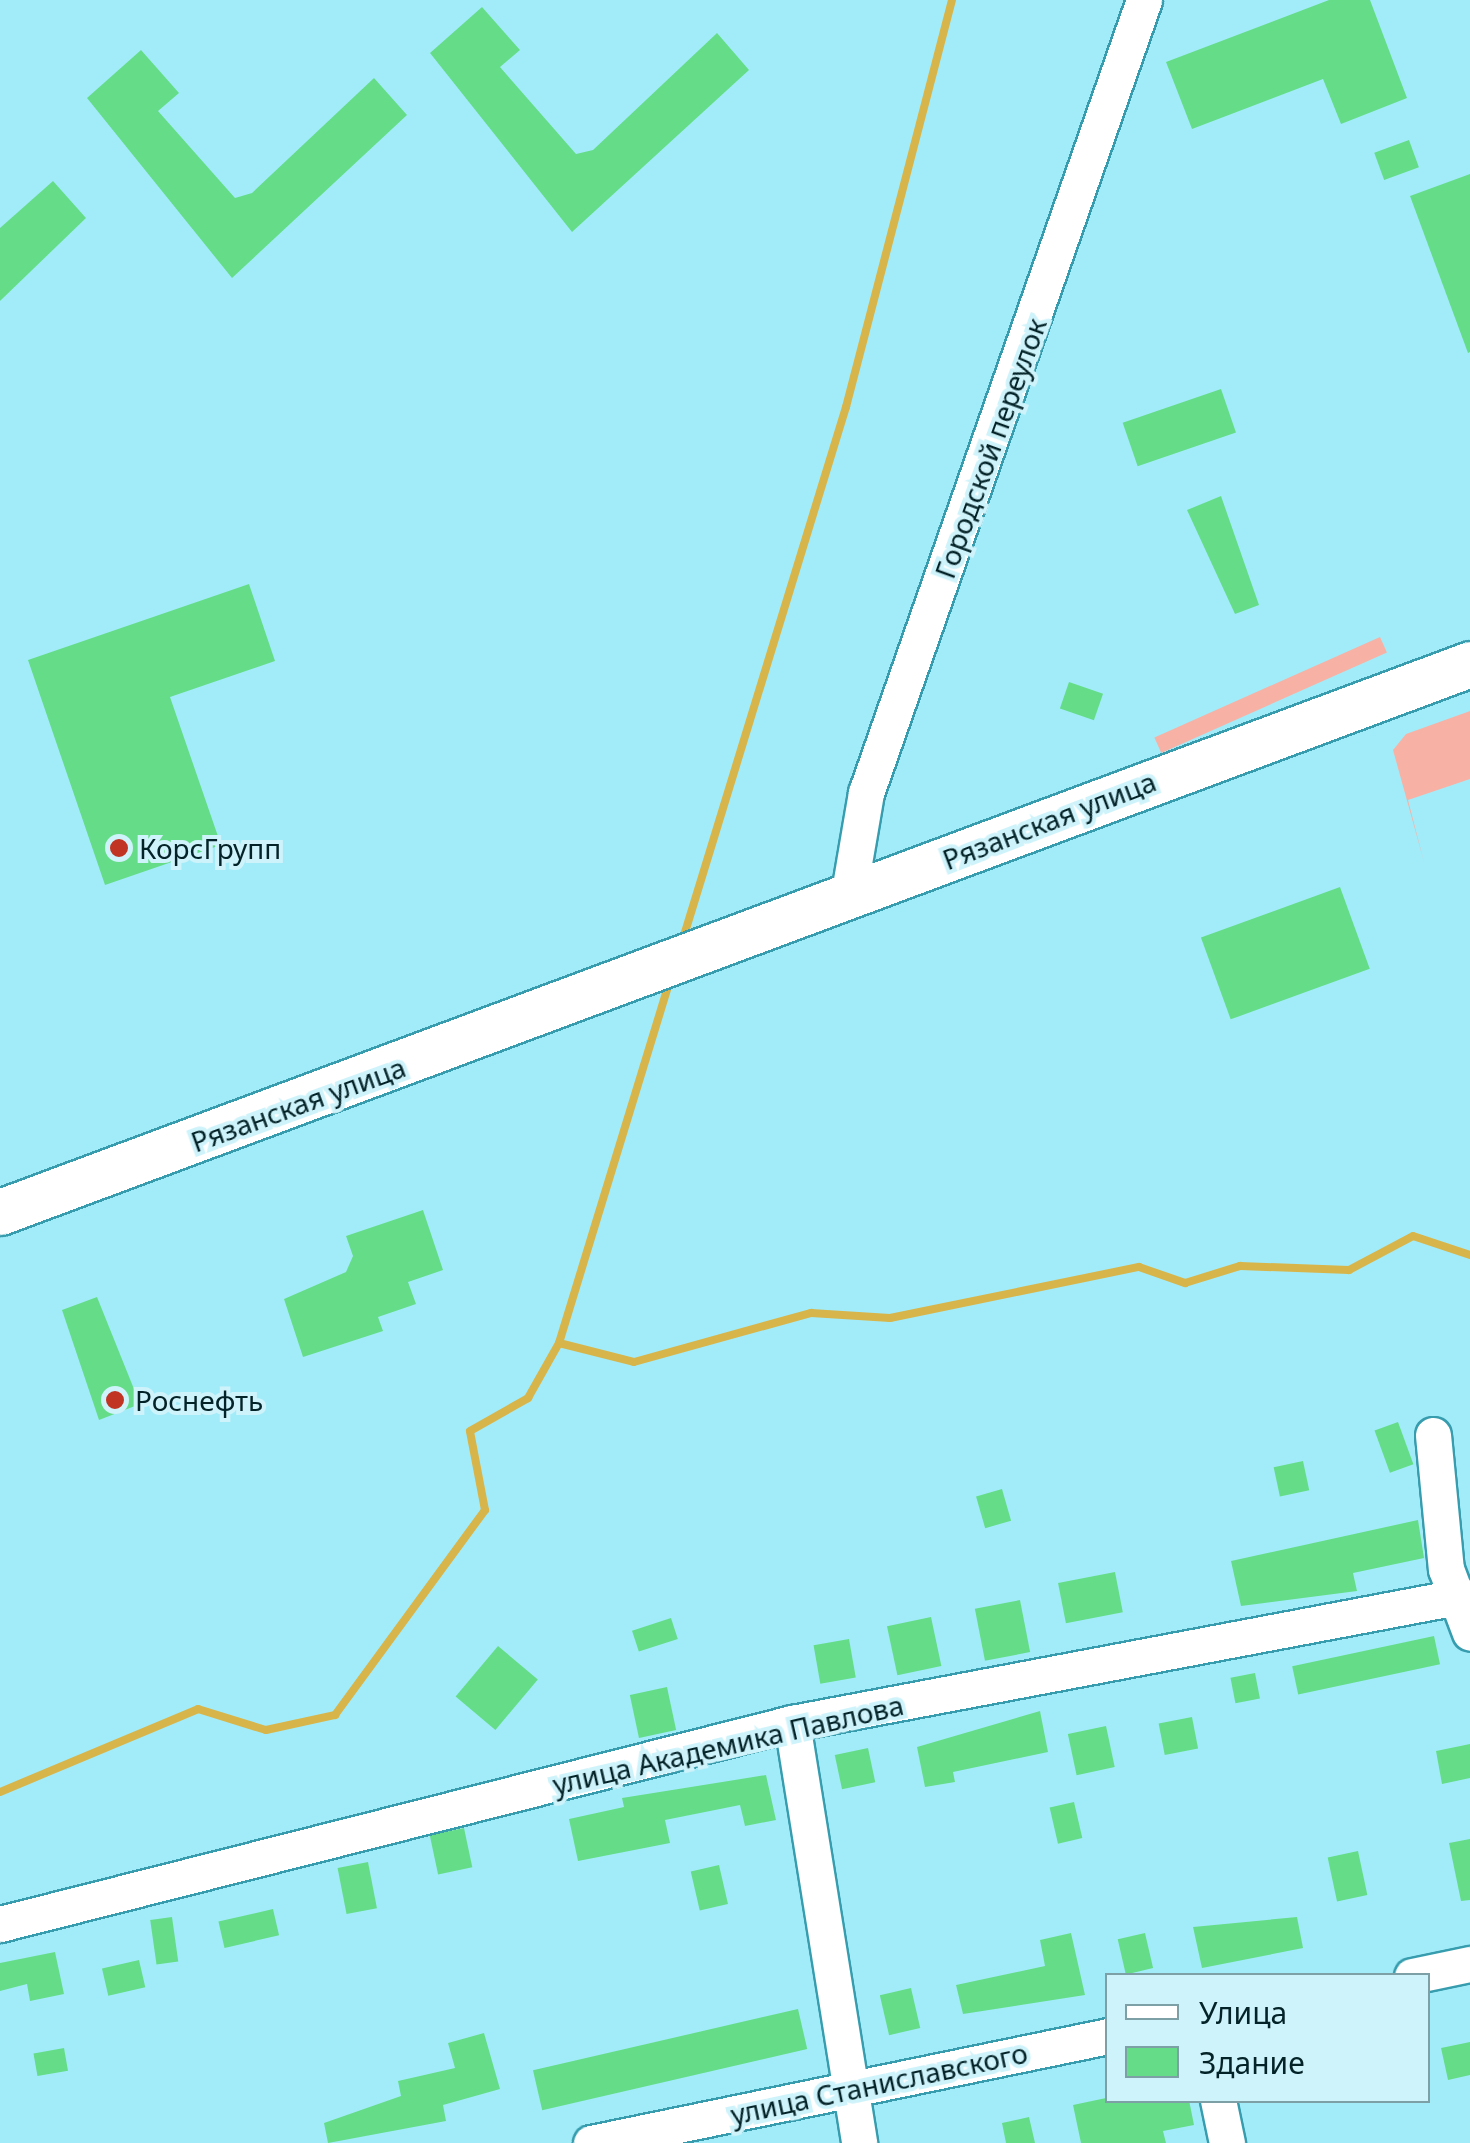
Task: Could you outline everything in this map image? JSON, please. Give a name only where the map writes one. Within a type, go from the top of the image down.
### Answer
[{"type":"main road","name":"Рязанская улица","points":[[0,1212],[613,989],[1470,664]]},
{"type":"street","name":"Городской переулок","points":[[848,898],[866,793],[1144,0]]},
{"type":"street","points":[[1433,1436],[1446,1569],[1462,1596],[1470,1633]]},
{"type":"street","name":"улица Академика Павлова","points":[[0,1924],[792,1723],[1462,1596]]},
{"type":"street","points":[[792,1723],[859,2143]]},
{"type":"street","points":[[1426,1973],[1470,1964]]},
{"type":"street","name":"улица Станиславского","points":[[592,2143],[1105,2037]]},
{"type":"street","points":[[1219,2103],[1227,2143]]},
{"type":"shaded area","points":[[1380,637],[1387,653],[1161,753],[1154,737]]},
{"type":"shaded area","points":[[1470,711],[1470,779],[1408,800],[1424,862],[1393,750],[1406,734]]},
{"type":"building","points":[[1329,0],[1370,0],[1407,98],[1341,124],[1323,79],[1192,129],[1166,62]]},
{"type":"building","points":[[482,7],[520,50],[500,67],[576,154],[593,150],[717,33],[749,70],[572,232],[430,53]]},
{"type":"building","points":[[141,50],[179,93],[158,111],[235,198],[252,193],[374,78],[407,115],[232,278],[87,98]]},
{"type":"building","points":[[1409,140],[1419,167],[1384,180],[1374,153]]},
{"type":"building","points":[[1470,174],[1470,352],[1468,353],[1410,196]]},
{"type":"building","points":[[53,181],[86,218],[0,301],[0,228]]},
{"type":"building","points":[[1221,389],[1236,432],[1138,466],[1123,423]]},
{"type":"building","points":[[1221,496],[1259,605],[1235,614],[1187,510]]},
{"type":"building","points":[[249,584],[275,661],[170,697],[221,845],[105,885],[28,660]]},
{"type":"building","points":[[1069,682],[1103,694],[1094,720],[1060,708]]},
{"type":"building","points":[[1340,887],[1370,969],[1231,1019],[1201,938]]},
{"type":"building","points":[[423,1210],[443,1270],[408,1282],[416,1304],[378,1317],[383,1331],[303,1357],[284,1299],[346,1272],[353,1256],[346,1236]]},
{"type":"building","points":[[97,1297],[140,1404],[99,1420],[62,1310]]},
{"type":"building","points":[[1398,1422],[1413,1464],[1390,1473],[1375,1431]]},
{"type":"building","points":[[1303,1461],[1309,1490],[1280,1497],[1274,1467]]},
{"type":"building","points":[[1002,1489],[1011,1521],[985,1528],[976,1496]]},
{"type":"building","points":[[1418,1520],[1424,1558],[1353,1573],[1357,1591],[1241,1606],[1231,1561]]},
{"type":"building","points":[[1115,1572],[1123,1612],[1066,1623],[1058,1583]]},
{"type":"building","points":[[1020,1600],[1030,1652],[985,1661],[975,1609]]},
{"type":"building","points":[[931,1617],[941,1666],[897,1675],[887,1626]]},
{"type":"building","points":[[671,1618],[678,1639],[639,1652],[632,1631]]},
{"type":"building","points":[[1434,1636],[1440,1664],[1298,1695],[1292,1666]]},
{"type":"building","points":[[849,1639],[856,1677],[820,1684],[814,1645]]},
{"type":"building","points":[[498,1646],[538,1679],[495,1730],[456,1697]]},
{"type":"building","points":[[1255,1673],[1260,1699],[1235,1703],[1230,1678]]},
{"type":"building","points":[[667,1687],[676,1730],[639,1738],[630,1695]]},
{"type":"building","points":[[1040,1711],[1048,1752],[953,1772],[955,1782],[925,1787],[917,1747]]},
{"type":"building","points":[[1192,1717],[1198,1748],[1165,1755],[1159,1723]]},
{"type":"building","points":[[1106,1726],[1115,1767],[1077,1775],[1068,1734]]},
{"type":"building","points":[[1470,1744],[1470,1778],[1442,1784],[1436,1751]]},
{"type":"building","points":[[868,1748],[875,1782],[842,1789],[835,1755]]},
{"type":"building","points":[[766,1775],[776,1820],[745,1826],[740,1805],[665,1820],[670,1843],[578,1861],[569,1819],[624,1807],[622,1798]]},
{"type":"building","points":[[1074,1802],[1082,1838],[1058,1844],[1050,1808]]},
{"type":"building","points":[[464,1828],[472,1867],[438,1874],[430,1835]]},
{"type":"building","points":[[1470,1839],[1470,1900],[1461,1901],[1449,1843]]},
{"type":"building","points":[[1358,1851],[1367,1895],[1337,1901],[1328,1857]]},
{"type":"building","points":[[368,1862],[377,1908],[347,1914],[338,1868]]},
{"type":"building","points":[[719,1865],[728,1904],[700,1910],[691,1872]]},
{"type":"building","points":[[273,1909],[279,1935],[225,1948],[218,1922]]},
{"type":"building","points":[[172,1917],[178,1962],[156,1965],[150,1920]]},
{"type":"building","points":[[1297,1917],[1303,1948],[1202,1968],[1193,1927]]},
{"type":"building","points":[[1071,1933],[1085,1995],[963,2014],[956,1985],[1045,1966],[1040,1940]]},
{"type":"building","points":[[1145,1933],[1153,1968],[1125,1973],[1118,1939]]},
{"type":"building","points":[[55,1952],[64,1994],[30,2001],[27,1984],[0,1991],[0,1963]]},
{"type":"building","points":[[139,1960],[145,1987],[108,1996],[102,1969]]},
{"type":"building","points":[[911,1988],[920,2028],[889,2035],[880,1995]]},
{"type":"building","points":[[798,2009],[807,2049],[542,2110],[533,2070]]},
{"type":"building","points":[[484,2033],[500,2089],[443,2105],[446,2121],[328,2143],[324,2123],[401,2096],[398,2081],[455,2068],[448,2043]]},
{"type":"building","points":[[1470,2042],[1470,2075],[1448,2080],[1441,2048]]},
{"type":"building","points":[[64,2048],[68,2071],[37,2076],[33,2053]]},
{"type":"building","points":[[1105,2098],[1105,2103],[1190,2103],[1194,2125],[1163,2131],[1166,2143],[1081,2143],[1073,2105]]},
{"type":"building","points":[[1029,2117],[1035,2143],[1006,2143],[1002,2123]]},
{"type":"waterway","points":[[682,942],[846,407],[952,0]]},
{"type":"waterway","points":[[559,1343],[670,980]]},
{"type":"waterway","points":[[0,1792],[198,1709],[266,1730],[335,1715],[485,1510],[470,1431],[528,1398],[559,1343],[634,1362],[811,1313],[890,1318],[1139,1267],[1185,1283],[1240,1266],[1349,1270],[1413,1236],[1470,1255]]},
{"type":"place","name":"КорсГрупп","points":[[119,848]]},
{"type":"place","name":"Роснефть","points":[[115,1400]]}]
